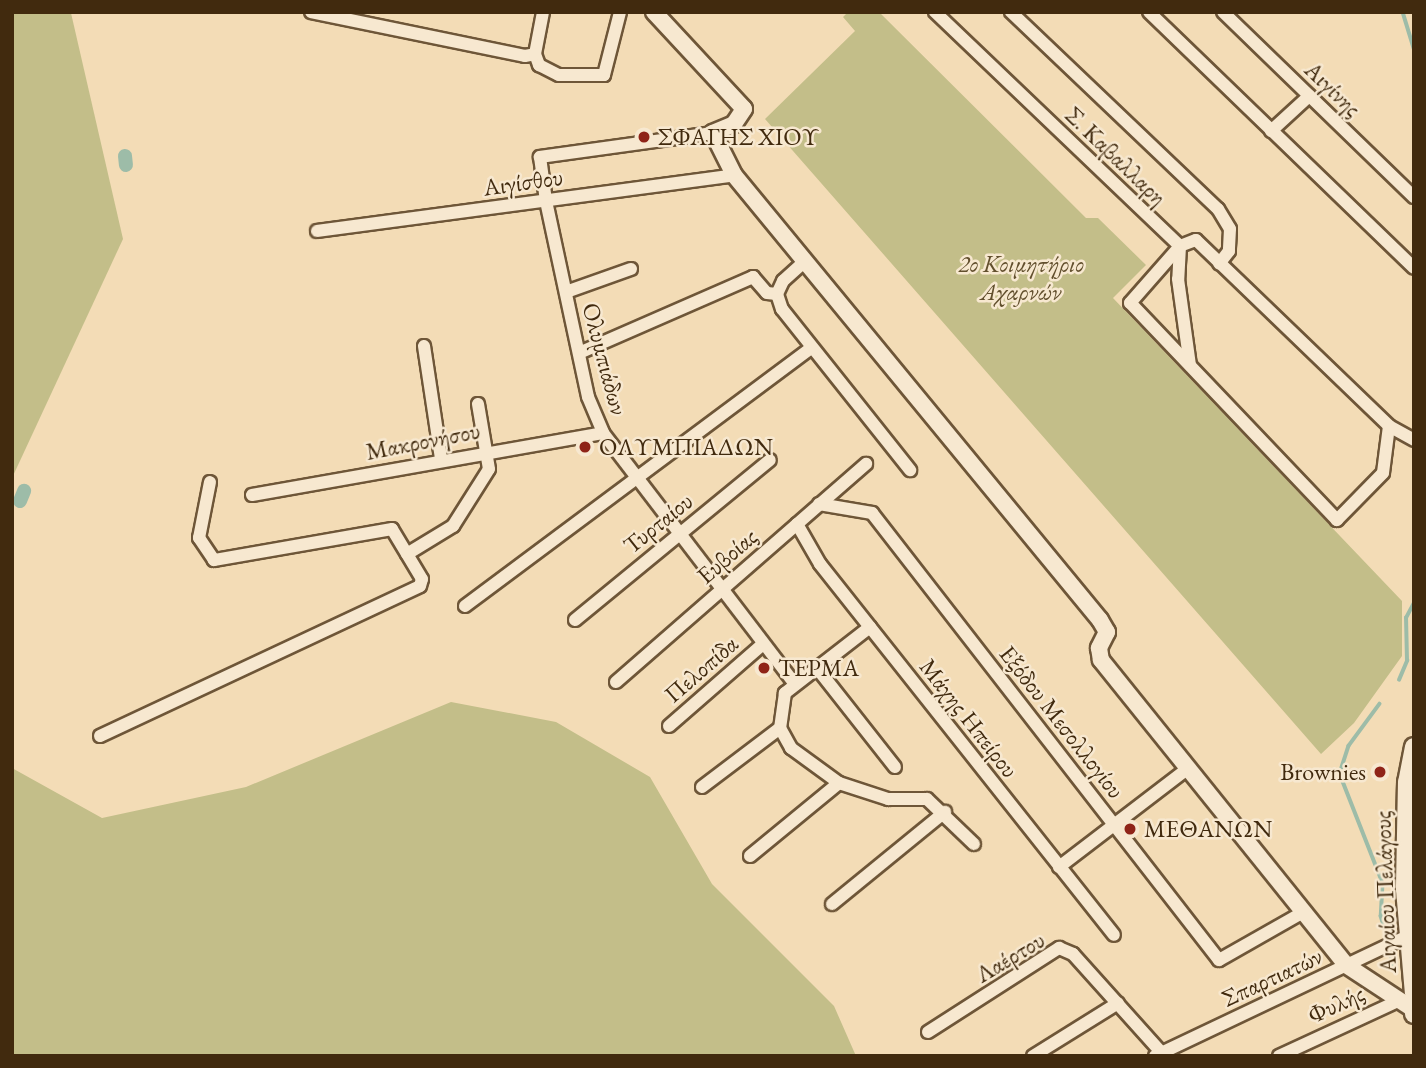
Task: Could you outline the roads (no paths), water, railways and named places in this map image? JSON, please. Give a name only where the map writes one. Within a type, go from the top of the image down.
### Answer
[{"type":"main road","name":"Αιγαίου Πελάγους","points":[[1414,747],[1408,936],[1414,993]]},
{"type":"main road","points":[[1405,1003],[1413,1012]]},
{"type":"street","points":[[311,12],[535,54],[547,71],[597,78],[608,67],[620,12]]},
{"type":"street","points":[[535,54],[543,12]]},
{"type":"street","points":[[654,12],[744,109],[734,124],[713,133],[734,175],[1100,620],[1107,632],[1099,648],[1101,660],[1300,914],[1346,965],[1405,1003]]},
{"type":"street","name":"Σ. Καβαλλαρη","points":[[935,12],[1180,246]]},
{"type":"street","points":[[1011,12],[1218,209],[1230,229],[1229,251],[1219,264]]},
{"type":"street","points":[[1149,12],[1414,268]]},
{"type":"street","name":"Αιγίνης","points":[[1223,12],[1414,197]]},
{"type":"street","points":[[1271,131],[1309,96]]},
{"type":"street","name":"Ολυμπιάδων","points":[[713,133],[541,157],[546,201],[579,353],[603,433],[681,530],[762,645],[795,684]]},
{"type":"street","name":"Αιγίσθου","points":[[317,231],[734,175]]},
{"type":"street","points":[[1389,426],[1384,472],[1337,520],[1130,303],[1180,246],[1196,240],[1389,426],[1414,440]]},
{"type":"street","points":[[1180,246],[1178,279],[1190,366]]},
{"type":"street","points":[[777,294],[804,262]]},
{"type":"street","points":[[566,292],[631,269]]},
{"type":"street","points":[[579,353],[753,277],[767,293],[777,294]]},
{"type":"street","points":[[777,294],[810,349],[910,470]]},
{"type":"street","points":[[424,346],[441,458]]},
{"type":"street","points":[[465,606],[636,475],[810,349]]},
{"type":"street","points":[[407,554],[453,526],[474,499],[489,469],[488,449],[478,404]]},
{"type":"street","name":"Μακρονήσου","points":[[252,495],[488,449],[603,433]]},
{"type":"street","name":"Τυρταίου","points":[[575,620],[681,530],[770,460]]},
{"type":"street","name":"Ευβοίας","points":[[616,682],[866,464]]},
{"type":"street","points":[[100,736],[420,586],[422,579],[392,529],[214,561],[199,538],[210,482]]},
{"type":"street","name":"Εξόδου Μεσολλογίου","points":[[819,504],[872,513],[1219,960],[1300,914]]},
{"type":"street","name":"Μάχης Ηπείρου","points":[[797,524],[870,627],[1114,935]]},
{"type":"street","points":[[870,627],[785,693],[780,728],[792,748],[839,783],[887,799],[927,799],[945,811],[974,844]]},
{"type":"street","name":"Πελοπίδα","points":[[669,726],[762,645]]},
{"type":"street","points":[[817,668],[895,767]]},
{"type":"street","points":[[702,787],[780,728]]},
{"type":"street","points":[[1059,867],[1186,770]]},
{"type":"street","points":[[750,856],[839,783]]},
{"type":"street","points":[[832,904],[945,811]]},
{"type":"street","name":"Σπαρτιατών","points":[[1158,1054],[1408,936]]},
{"type":"street","name":"Λαέρτου","points":[[928,1032],[1059,948],[1073,954],[1118,1003],[1158,1054]]},
{"type":"street","points":[[1033,1056],[1118,1003]]},
{"type":"street","name":"Φυλής","points":[[1279,1056],[1405,1003]]},
{"type":"waterway","points":[[1403,12],[1414,48]]},
{"type":"waterway","points":[[125,156],[126,165]]},
{"type":"waterway","points":[[20,501],[24,491]]},
{"type":"waterway","points":[[1399,680],[1407,661],[1406,618],[1414,603]]},
{"type":"waterway","points":[[1380,704],[1349,746],[1340,774],[1383,883],[1381,916],[1389,940]]},
{"type":"waterway","points":[[1391,947],[1392,967]]},
{"type":"place","name":"ΣΦΑΓΗΣ ΧΙΟΥ","points":[[644,137]]},
{"type":"place","name":"ΟΛΥΜΠΙΑΔΩΝ","points":[[585,447]]},
{"type":"place","name":"ΤΕΡΜΑ","points":[[764,668]]},
{"type":"place","name":"Brownies","points":[[1380,772]]},
{"type":"place","name":"ΜΕΘΑΝΩΝ","points":[[1130,829]]},
{"type":"park label","name":"2ο Κοιμητήριο Αχαρνών","points":[[1021,278]]}]
